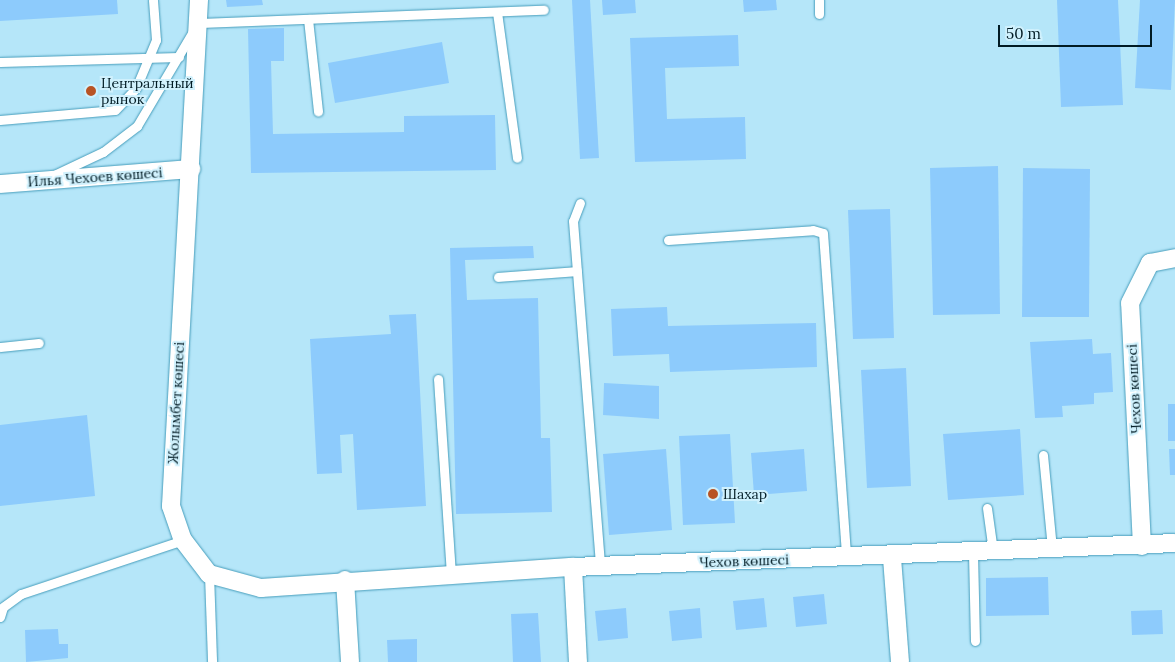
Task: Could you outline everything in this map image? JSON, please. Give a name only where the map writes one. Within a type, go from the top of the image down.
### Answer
[{"type":"street","name":"Жолымбет көшесі","points":[[199,0],[171,506],[184,540],[209,574]]},
{"type":"street","name":"Илья Чехоев көшесі","points":[[0,184],[191,170]]},
{"type":"street","name":"Чехов көшесі","points":[[1142,546],[1130,303],[1150,263],[1175,258]]},
{"type":"street","name":"Чехов көшесі","points":[[345,580],[573,567],[846,557],[892,558],[993,551],[1142,546],[1175,543]]},
{"type":"street","points":[[892,558],[900,662]]},
{"type":"street","points":[[573,567],[578,662]]},
{"type":"street","points":[[209,574],[262,588],[345,580],[350,662]]},
{"type":"lane","points":[[0,120],[115,110],[136,88],[156,40],[153,0]]},
{"type":"lane","points":[[819,0],[819,14]]},
{"type":"lane","points":[[42,181],[103,152],[137,126],[198,23],[544,10]]},
{"type":"lane","points":[[497,12],[517,158]]},
{"type":"lane","points":[[308,19],[318,111]]},
{"type":"lane","points":[[0,62],[149,56],[178,57]]},
{"type":"lane","points":[[580,203],[573,221],[600,566]]},
{"type":"lane","points":[[668,240],[813,230],[822,234],[846,557]]},
{"type":"lane","points":[[498,277],[577,271]]},
{"type":"lane","points":[[0,347],[39,343]]},
{"type":"lane","points":[[438,379],[451,574]]},
{"type":"lane","points":[[1043,455],[1052,549]]},
{"type":"lane","points":[[987,508],[993,551]]},
{"type":"lane","points":[[0,617],[3,606],[21,594],[184,540]]},
{"type":"lane","points":[[973,553],[975,641]]},
{"type":"lane","points":[[209,574],[212,662]]},
{"type":"building","points":[[0,0],[117,0],[118,14],[0,21]]},
{"type":"building","points":[[226,0],[262,0],[263,5],[227,7]]},
{"type":"building","points":[[572,0],[590,0],[599,158],[580,159]]},
{"type":"building","points":[[602,0],[635,0],[636,13],[603,15]]},
{"type":"building","points":[[743,0],[776,0],[777,10],[744,12]]},
{"type":"building","points":[[1057,0],[1118,0],[1123,105],[1061,107]]},
{"type":"building","points":[[1140,0],[1175,0],[1171,90],[1135,88]]},
{"type":"building","points":[[284,28],[284,61],[271,61],[273,134],[404,132],[404,116],[495,115],[496,170],[251,173],[248,29]]},
{"type":"building","points":[[738,35],[739,66],[665,68],[667,119],[745,117],[746,159],[635,162],[630,38]]},
{"type":"building","points":[[442,42],[449,83],[335,103],[328,63]]},
{"type":"building","points":[[998,166],[1000,314],[933,315],[930,168]]},
{"type":"building","points":[[1023,168],[1090,169],[1089,317],[1022,317]]},
{"type":"building","points":[[890,209],[894,338],[853,339],[848,210]]},
{"type":"building","points":[[533,246],[534,258],[465,260],[467,300],[538,298],[541,438],[550,438],[552,512],[456,514],[450,248]]},
{"type":"building","points":[[667,307],[668,326],[816,323],[817,367],[670,372],[669,354],[613,356],[611,309]]},
{"type":"building","points":[[416,314],[426,506],[357,510],[353,434],[340,435],[342,473],[317,474],[310,339],[391,334],[389,315]]},
{"type":"building","points":[[1092,339],[1093,354],[1111,353],[1113,392],[1094,393],[1094,404],[1062,406],[1063,417],[1035,418],[1030,342]]},
{"type":"building","points":[[906,368],[911,486],[867,488],[861,370]]},
{"type":"building","points":[[604,383],[659,386],[659,419],[603,415]]},
{"type":"building","points":[[1168,404],[1175,404],[1175,441],[1168,441]]},
{"type":"building","points":[[87,415],[95,496],[0,506],[0,425]]},
{"type":"building","points":[[1020,429],[1024,495],[948,500],[943,434]]},
{"type":"building","points":[[730,434],[735,523],[683,525],[679,436]]},
{"type":"building","points":[[666,449],[672,530],[609,535],[603,454]]},
{"type":"building","points":[[804,449],[807,491],[754,495],[751,453]]},
{"type":"building","points":[[1169,449],[1175,449],[1175,475],[1170,475]]},
{"type":"building","points":[[1048,577],[1049,615],[986,616],[986,578]]},
{"type":"building","points":[[824,594],[827,624],[796,627],[793,597]]},
{"type":"building","points":[[764,598],[767,627],[736,630],[733,601]]},
{"type":"building","points":[[626,608],[628,638],[598,641],[595,611]]},
{"type":"building","points":[[700,608],[702,638],[672,641],[669,611]]},
{"type":"building","points":[[1162,610],[1163,634],[1132,635],[1131,611]]},
{"type":"building","points":[[538,613],[541,662],[513,662],[511,614]]},
{"type":"building","points":[[58,629],[59,644],[68,644],[68,658],[26,662],[25,630]]},
{"type":"building","points":[[417,639],[417,662],[388,662],[387,640]]},
{"type":"place","name":"Центральный рынок","points":[[91,91]]},
{"type":"place","name":"Шахар","points":[[713,494]]}]
